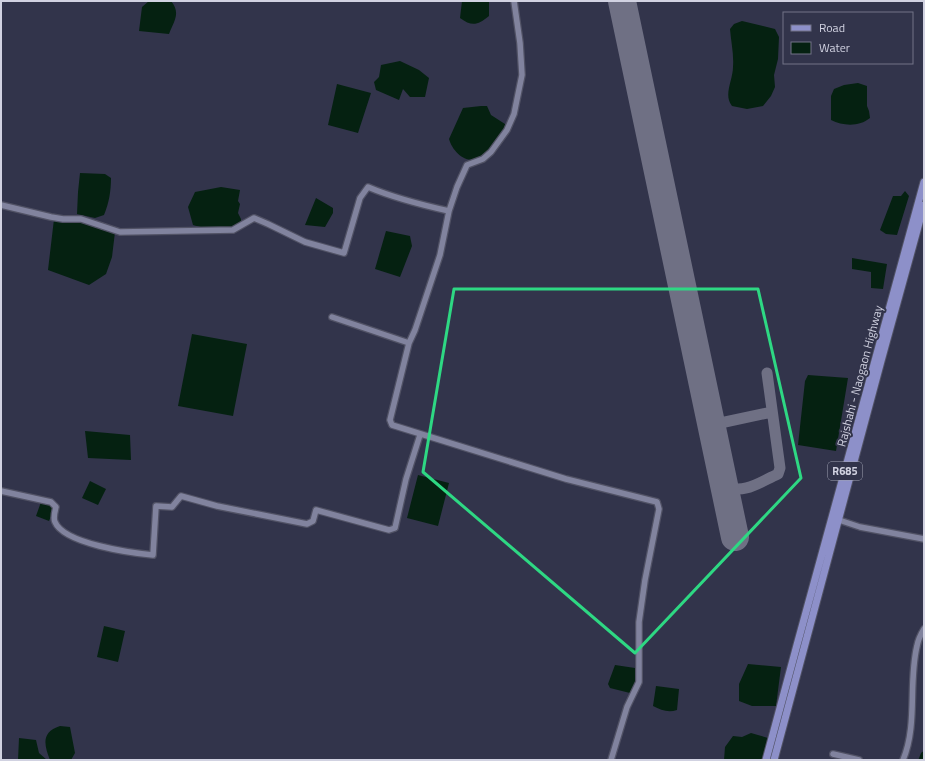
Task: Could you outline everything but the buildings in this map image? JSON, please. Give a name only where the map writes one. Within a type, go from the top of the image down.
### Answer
[{"type":"main road","name":"Rajshahi - Naogaon Highway","points":[[774,760],[875,360],[924,182]]},
{"type":"main road","name":"Rajshahi - Naogaon Highway","points":[[766,760],[797,645],[832,532],[839,520],[924,205]]},
{"type":"street","points":[[514,1],[520,43],[522,75],[514,114],[507,130],[491,152],[483,159],[468,164],[457,187],[449,211],[440,255],[415,330],[409,343],[390,420],[392,426],[420,435],[566,479],[657,502],[659,509],[645,580],[639,622],[639,682],[627,707],[611,760]]},
{"type":"street","points":[[1,205],[51,217],[81,219],[120,232],[233,230],[254,218],[305,242],[344,253],[360,198],[368,187],[421,205],[449,211]]},
{"type":"street","points":[[332,317],[409,343]]},
{"type":"street","points":[[1,490],[51,502],[56,507],[54,521],[60,530],[78,540],[131,553],[153,555],[156,506],[172,507],[181,496],[217,506],[307,524],[313,522],[316,510],[389,530],[395,528],[406,479],[420,435]]},
{"type":"street","points":[[839,520],[860,527],[924,538]]},
{"type":"street","points":[[903,760],[911,729],[914,664],[917,644],[924,628]]},
{"type":"street","points":[[833,754],[859,760]]},
{"type":"highlighted area","points":[[454,289],[758,289],[801,478],[635,653],[423,472]]},
{"type":"water","points":[[149,1],[171,1],[174,5],[176,9],[176,17],[169,34],[139,31],[142,7]]},
{"type":"water","points":[[462,1],[489,1],[489,16],[475,24],[464,21],[460,18]]},
{"type":"water","points":[[742,21],[775,29],[779,37],[778,59],[774,75],[775,87],[771,96],[763,106],[747,109],[732,106],[728,97],[733,72],[733,53],[730,29],[734,24]]},
{"type":"water","points":[[400,61],[419,70],[429,78],[425,97],[410,97],[403,89],[399,100],[376,90],[374,82],[379,77],[381,65]]},
{"type":"water","points":[[858,83],[867,86],[867,106],[870,118],[861,123],[851,125],[831,120],[831,96],[834,89],[844,85]]},
{"type":"water","points":[[337,84],[371,93],[358,133],[328,125]]},
{"type":"water","points":[[487,106],[491,115],[505,124],[504,130],[484,156],[472,160],[466,159],[454,149],[449,139],[463,108]]},
{"type":"water","points":[[80,173],[105,174],[111,178],[111,188],[104,215],[95,218],[77,214]]},
{"type":"water","points":[[221,187],[240,190],[238,201],[240,204],[238,213],[241,219],[241,224],[231,227],[217,228],[193,225],[188,207],[195,192]]},
{"type":"water","points":[[905,191],[909,196],[897,235],[886,234],[880,230],[893,196],[901,196]]},
{"type":"water","points":[[316,198],[333,208],[333,213],[325,227],[305,225]]},
{"type":"water","points":[[54,219],[69,222],[89,223],[115,232],[112,257],[106,274],[89,285],[48,270]]},
{"type":"water","points":[[386,231],[410,236],[412,246],[400,277],[375,269]]},
{"type":"water","points":[[852,258],[887,264],[883,289],[871,288],[871,272],[852,269]]},
{"type":"water","points":[[192,334],[247,344],[233,416],[178,406]]},
{"type":"water","points":[[808,375],[848,378],[836,451],[798,445],[805,381]]},
{"type":"water","points":[[85,431],[130,435],[131,460],[88,458]]},
{"type":"water","points":[[418,475],[449,483],[438,526],[407,518]]},
{"type":"water","points":[[90,481],[106,489],[98,505],[82,498]]},
{"type":"water","points":[[41,502],[55,507],[49,521],[36,516]]},
{"type":"water","points":[[104,626],[125,631],[118,662],[97,657]]},
{"type":"water","points":[[748,664],[781,667],[776,706],[752,706],[739,701],[739,684]]},
{"type":"water","points":[[615,665],[635,668],[635,686],[630,693],[610,688],[608,684]]},
{"type":"water","points":[[656,686],[679,689],[677,710],[665,711],[653,706]]},
{"type":"water","points":[[60,726],[70,727],[75,753],[71,760],[50,760],[46,749],[47,735]]},
{"type":"water","points":[[751,733],[768,738],[762,760],[724,760],[725,747],[733,736],[742,737]]},
{"type":"water","points":[[19,738],[36,740],[39,753],[47,760],[18,760]]},
{"type":"waterway","points":[[922,760],[924,755]]},
{"type":"taxiway","points":[[724,486],[738,489],[745,488],[758,484],[778,474],[780,468],[767,373]]},
{"type":"taxiway","points":[[711,425],[772,412]]},
{"type":"runway","points":[[622,1],[735,537]]}]
